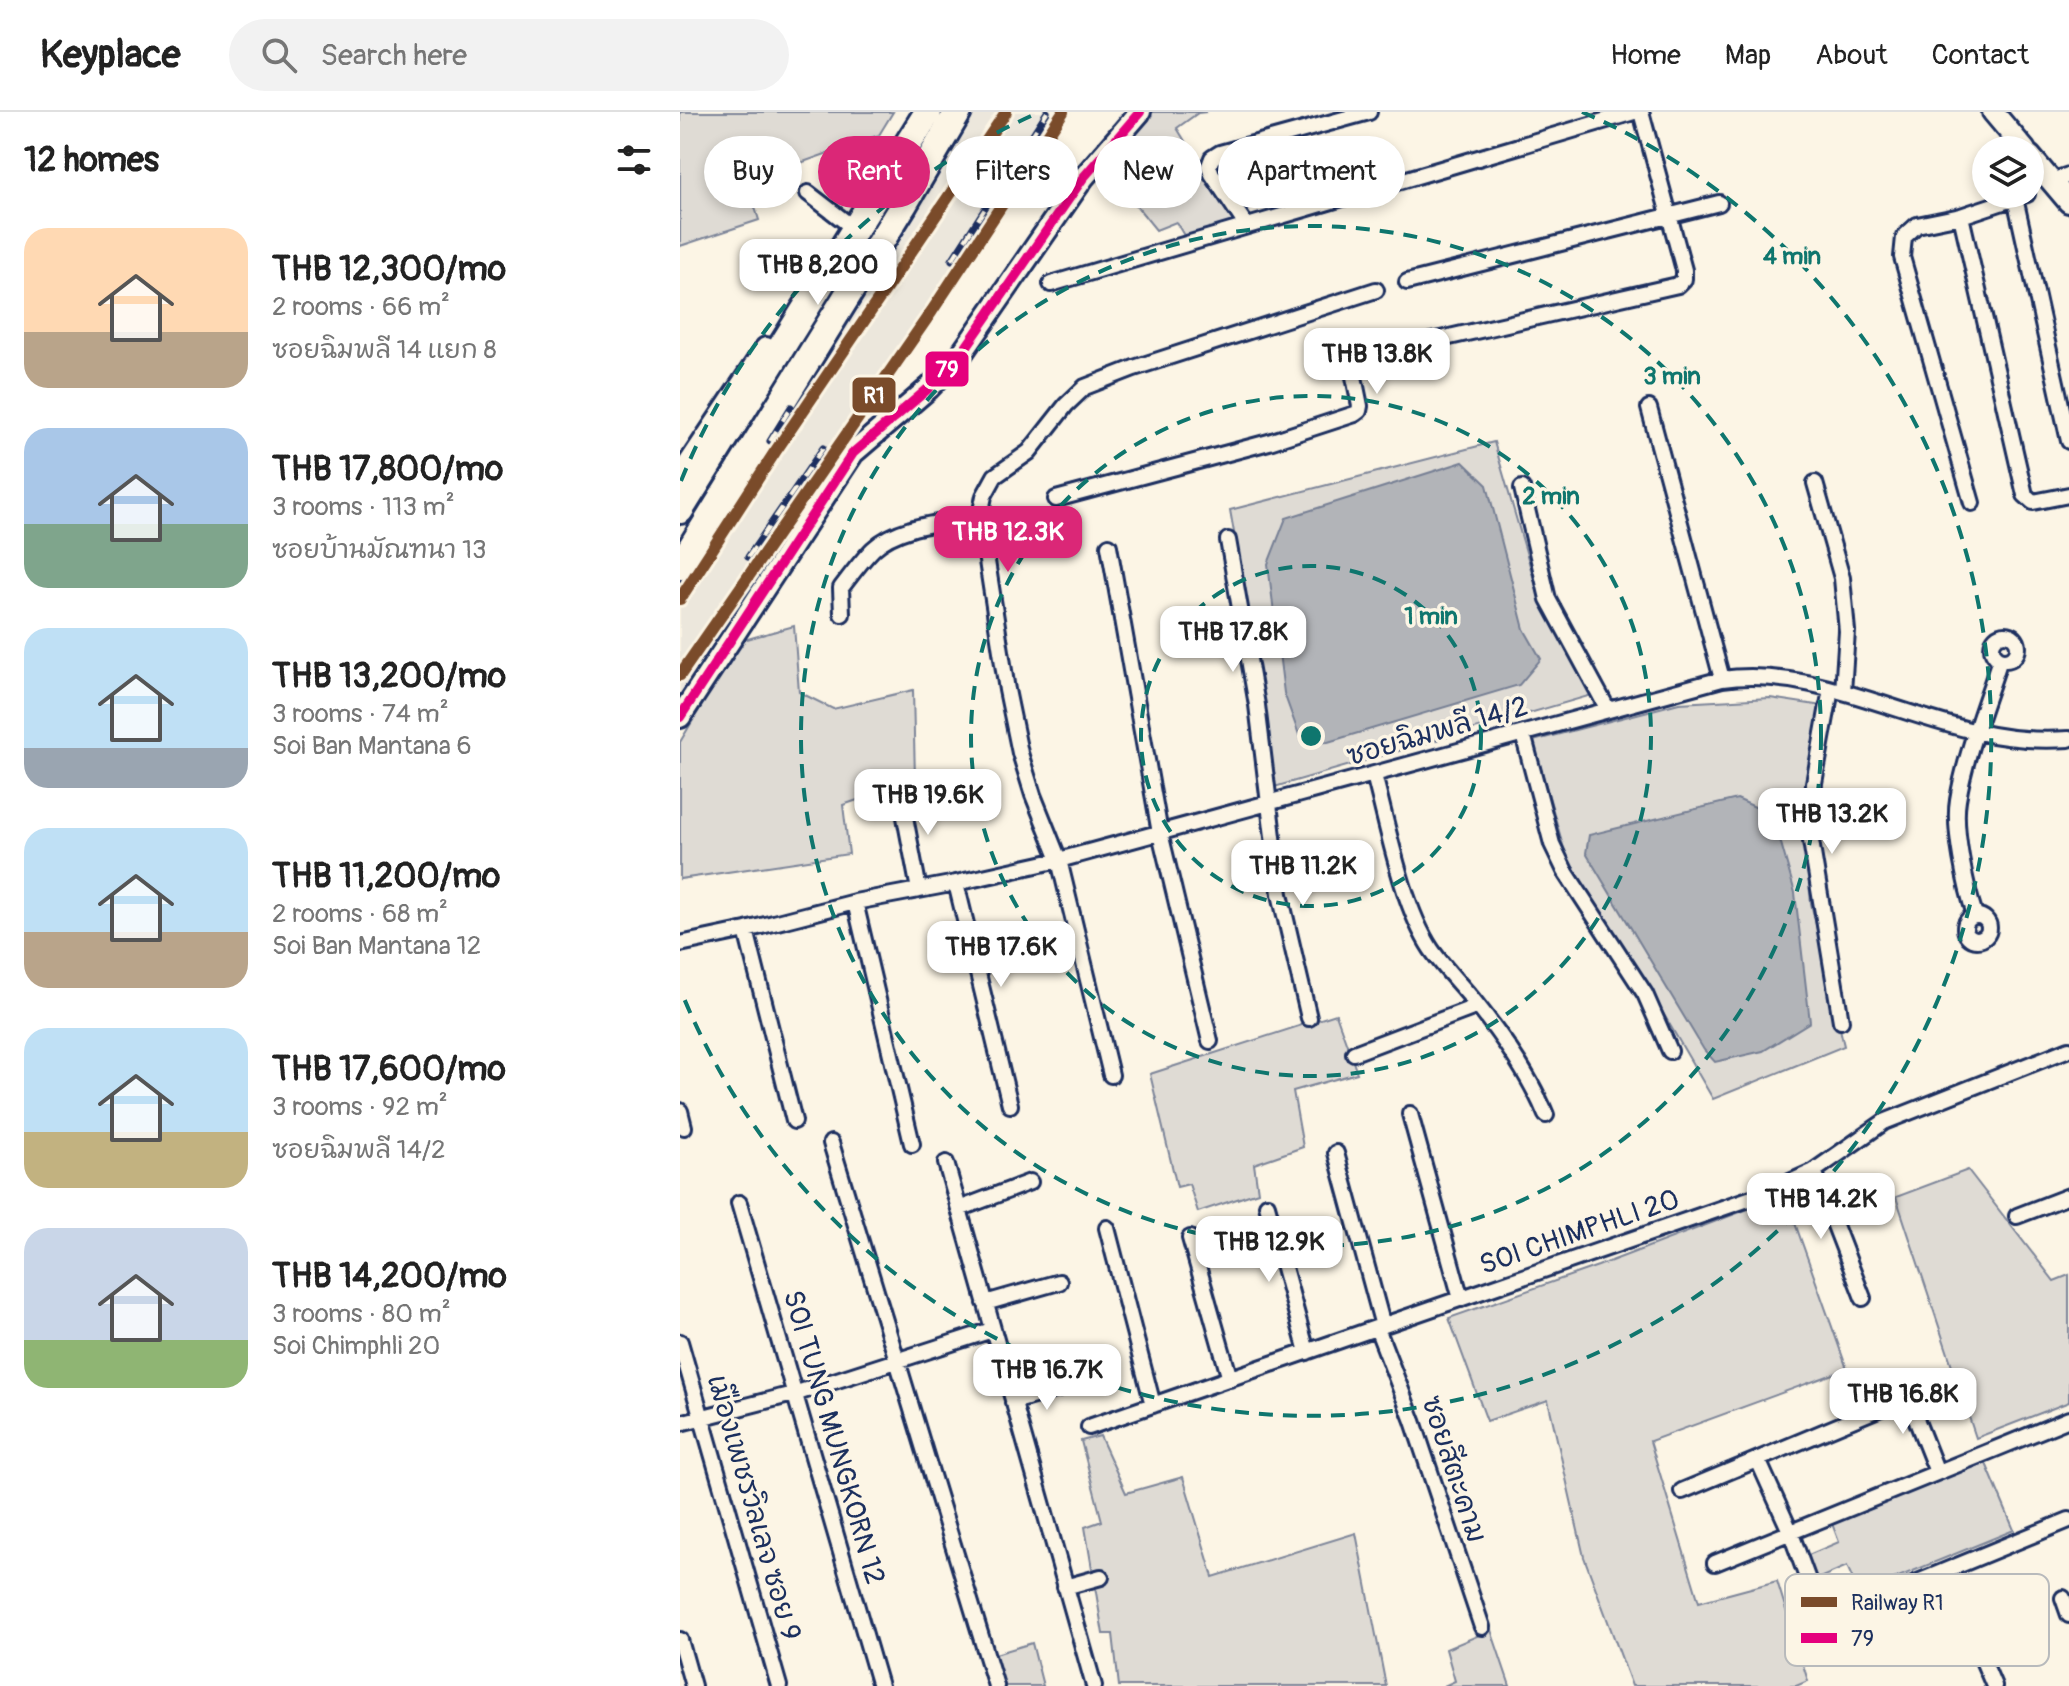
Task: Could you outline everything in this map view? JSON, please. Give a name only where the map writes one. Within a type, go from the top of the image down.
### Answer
[{"type":"highway","points":[[680,510],[928,112]]},
{"type":"highway","points":[[680,566],[958,112]]},
{"type":"main road","points":[[680,477],[918,112]]},
{"type":"main road","points":[[680,717],[853,453],[929,388],[960,356],[1083,178],[1140,112]]},
{"type":"main road","points":[[1993,112],[2013,136]]},
{"type":"main road","points":[[2058,180],[2069,202]]},
{"type":"street","points":[[1246,225],[1212,174],[1209,166],[1212,158],[1220,153],[1369,112]]},
{"type":"street","points":[[1051,284],[1634,112]]},
{"type":"street","points":[[1056,499],[1269,442],[1355,414],[1360,406],[1352,367],[1357,358],[1678,285],[1684,279],[1684,270],[1641,112]]},
{"type":"street","points":[[808,193],[847,223]]},
{"type":"street","points":[[1407,282],[1719,203]]},
{"type":"street","points":[[1972,503],[1902,257],[1904,237],[1917,225],[1985,208]]},
{"type":"street","points":[[2026,208],[2069,441]]},
{"type":"street","points":[[1961,216],[2025,495],[2033,502],[2069,495]]},
{"type":"street","points":[[1111,1075],[1059,860],[1020,753],[980,516],[984,496],[995,476],[1029,452],[1066,405],[1085,387],[1134,368],[1376,290]]},
{"type":"street","points":[[1649,408],[1722,679]]},
{"type":"street","points":[[1815,483],[1842,578],[1847,631],[1837,691],[1814,783],[1811,841],[1841,1021]]},
{"type":"street","points":[[1522,488],[1548,599],[1607,708]]},
{"type":"street","points":[[842,614],[841,588],[874,548],[906,530],[980,516]]},
{"type":"street","points":[[1228,540],[1257,705],[1280,894],[1309,1018]]},
{"type":"street","points":[[1109,546],[1160,833],[1210,1041]]},
{"type":"street","points":[[1975,915],[1961,857],[1957,803],[2000,659]]},
{"type":"street","name":"ซอยฉิมพลี 14/2","points":[[680,944],[855,902],[1059,860],[1722,679],[1752,675],[1837,691],[1977,732],[2042,740],[2069,739]]},
{"type":"street","points":[[1523,734],[1552,844],[1565,871],[1645,994],[1670,1051]]},
{"type":"street","points":[[1374,775],[1416,919],[1431,949],[1514,1055],[1546,1115]]},
{"type":"street","points":[[900,791],[919,890]]},
{"type":"street","points":[[956,883],[1010,1105]]},
{"type":"street","points":[[855,902],[912,1144]]},
{"type":"street","points":[[746,930],[794,1121]]},
{"type":"street","points":[[1354,1053],[1478,1006]]},
{"type":"street","name":"SOI CHIMPHLI 20","points":[[1089,1427],[1766,1193],[1814,1171],[1884,1122],[2069,1049]]},
{"type":"street","points":[[680,1111],[684,1127]]},
{"type":"street","points":[[1410,1114],[1461,1299]]},
{"type":"street","points":[[831,1143],[996,1686]]},
{"type":"street","name":"ซอยสีตะคาม","points":[[1336,1153],[1380,1327],[1482,1627]]},
{"type":"street","points":[[946,1163],[1094,1686]]},
{"type":"street","points":[[1814,1171],[1863,1298]]},
{"type":"street","points":[[959,1209],[1030,1182]]},
{"type":"street","points":[[2017,1216],[2069,1196]]},
{"type":"street","name":"SOI TUNG MUNGKORN 12","points":[[739,1203],[797,1393],[880,1686]]},
{"type":"street","points":[[1267,1205],[1307,1352]]},
{"type":"street","points":[[1107,1228],[1153,1405]]},
{"type":"street","points":[[1190,1238],[1230,1379]]},
{"type":"street","points":[[985,1303],[1059,1282]]},
{"type":"street","points":[[680,1423],[797,1393],[992,1330]]},
{"type":"street","name":"เมืองเพชรวิลเลจ ซอย 9","points":[[680,1342],[779,1686]]},
{"type":"street","points":[[1013,1402],[1072,1385]]},
{"type":"street","points":[[1682,1491],[1758,1460],[1905,1392],[1937,1472]]},
{"type":"street","points":[[1715,1563],[2069,1419]]},
{"type":"street","points":[[1758,1460],[1806,1574]]},
{"type":"street","points":[[1937,1574],[2069,1520]]},
{"type":"street","points":[[1065,1587],[1101,1577]]},
{"type":"street","points":[[2063,1598],[2069,1615]]},
{"type":"street","points":[[680,1640],[693,1686]]},
{"type":"street","points":[[1984,1666],[1992,1685]]},
{"type":"shaded area","points":[[680,112],[893,112],[876,136],[818,136],[818,157],[802,162],[802,136],[704,136],[704,208],[755,208],[759,220],[680,246]]},
{"type":"shaded area","points":[[963,112],[1069,112],[1053,136],[947,136]]},
{"type":"shaded area","points":[[1151,112],[1207,112],[1198,113],[1177,128],[1182,136],[1135,136]]},
{"type":"shaded area","points":[[946,138],[946,208],[1005,208],[680,692],[680,549],[901,208],[930,208],[930,163]]},
{"type":"shaded area","points":[[1202,169],[1218,195],[1218,208],[1226,208],[1234,221],[1186,239],[1176,222],[1156,230],[1138,208],[1202,208]]},
{"type":"shaded area","points":[[1494,442],[1540,600],[1592,695],[1271,788],[1261,685],[1230,510]]},
{"type":"shaded area","points":[[1463,462],[1487,485],[1524,629],[1541,659],[1519,685],[1328,742],[1302,743],[1284,693],[1268,564],[1286,518]]},
{"type":"shaded area","points":[[794,626],[799,692],[833,709],[913,690],[915,780],[843,805],[849,854],[680,879],[680,742],[740,641]]},
{"type":"shaded area","points":[[1770,698],[1823,706],[1808,872],[1811,903],[1844,1046],[1713,1099],[1663,1013],[1569,866],[1533,741],[1679,703]]},
{"type":"shaded area","points":[[1737,799],[1773,815],[1795,893],[1810,1022],[1763,1051],[1715,1062],[1704,1050],[1586,853],[1589,835]]},
{"type":"shaded area","points":[[1336,1014],[1357,1073],[1293,1091],[1303,1147],[1254,1164],[1258,1192],[1198,1212],[1189,1184],[1177,1187],[1150,1074]]},
{"type":"shaded area","points":[[1968,1170],[2054,1281],[2069,1275],[2069,1402],[1976,1438],[1896,1197]]},
{"type":"shaded area","points":[[1785,1195],[1847,1369],[1650,1441],[1699,1602],[1777,1581],[1785,1607],[1785,1666],[1803,1666],[1808,1681],[1796,1686],[1632,1686],[1584,1557],[1548,1400],[1487,1421],[1449,1318]]},
{"type":"shaded area","points":[[1100,1436],[1126,1493],[1183,1477],[1213,1577],[1356,1533],[1386,1686],[1119,1686],[1113,1634],[1103,1634],[1085,1527],[1102,1521],[1081,1441]]},
{"type":"shaded area","points":[[1985,1461],[2014,1530],[1906,1574],[1851,1574],[1847,1566],[1829,1574],[1813,1574],[1808,1555],[1839,1542],[1831,1521]]},
{"type":"shaded area","points":[[1491,1630],[1510,1686],[1444,1686],[1455,1681],[1446,1649]]},
{"type":"shaded area","points":[[1032,1643],[1043,1686],[1001,1686],[992,1655]]},
{"type":"railway","points":[[952,260],[1047,112]]},
{"type":"railway","points":[[680,675],[932,311],[1063,112]]},
{"type":"railway","points":[[770,441],[791,407]]},
{"type":"railway","points":[[680,599],[802,414]]},
{"type":"railway","points":[[748,557],[823,448]]},
{"type":"rail line","name":"R1","points":[[680,599],[775,452],[1006,112]]},
{"type":"rail line","name":"R1","points":[[680,675],[932,311],[1063,112]]},
{"type":"transit line","name":"79","points":[[680,717],[853,453],[929,388],[960,356],[1083,178],[1140,112]]}]
